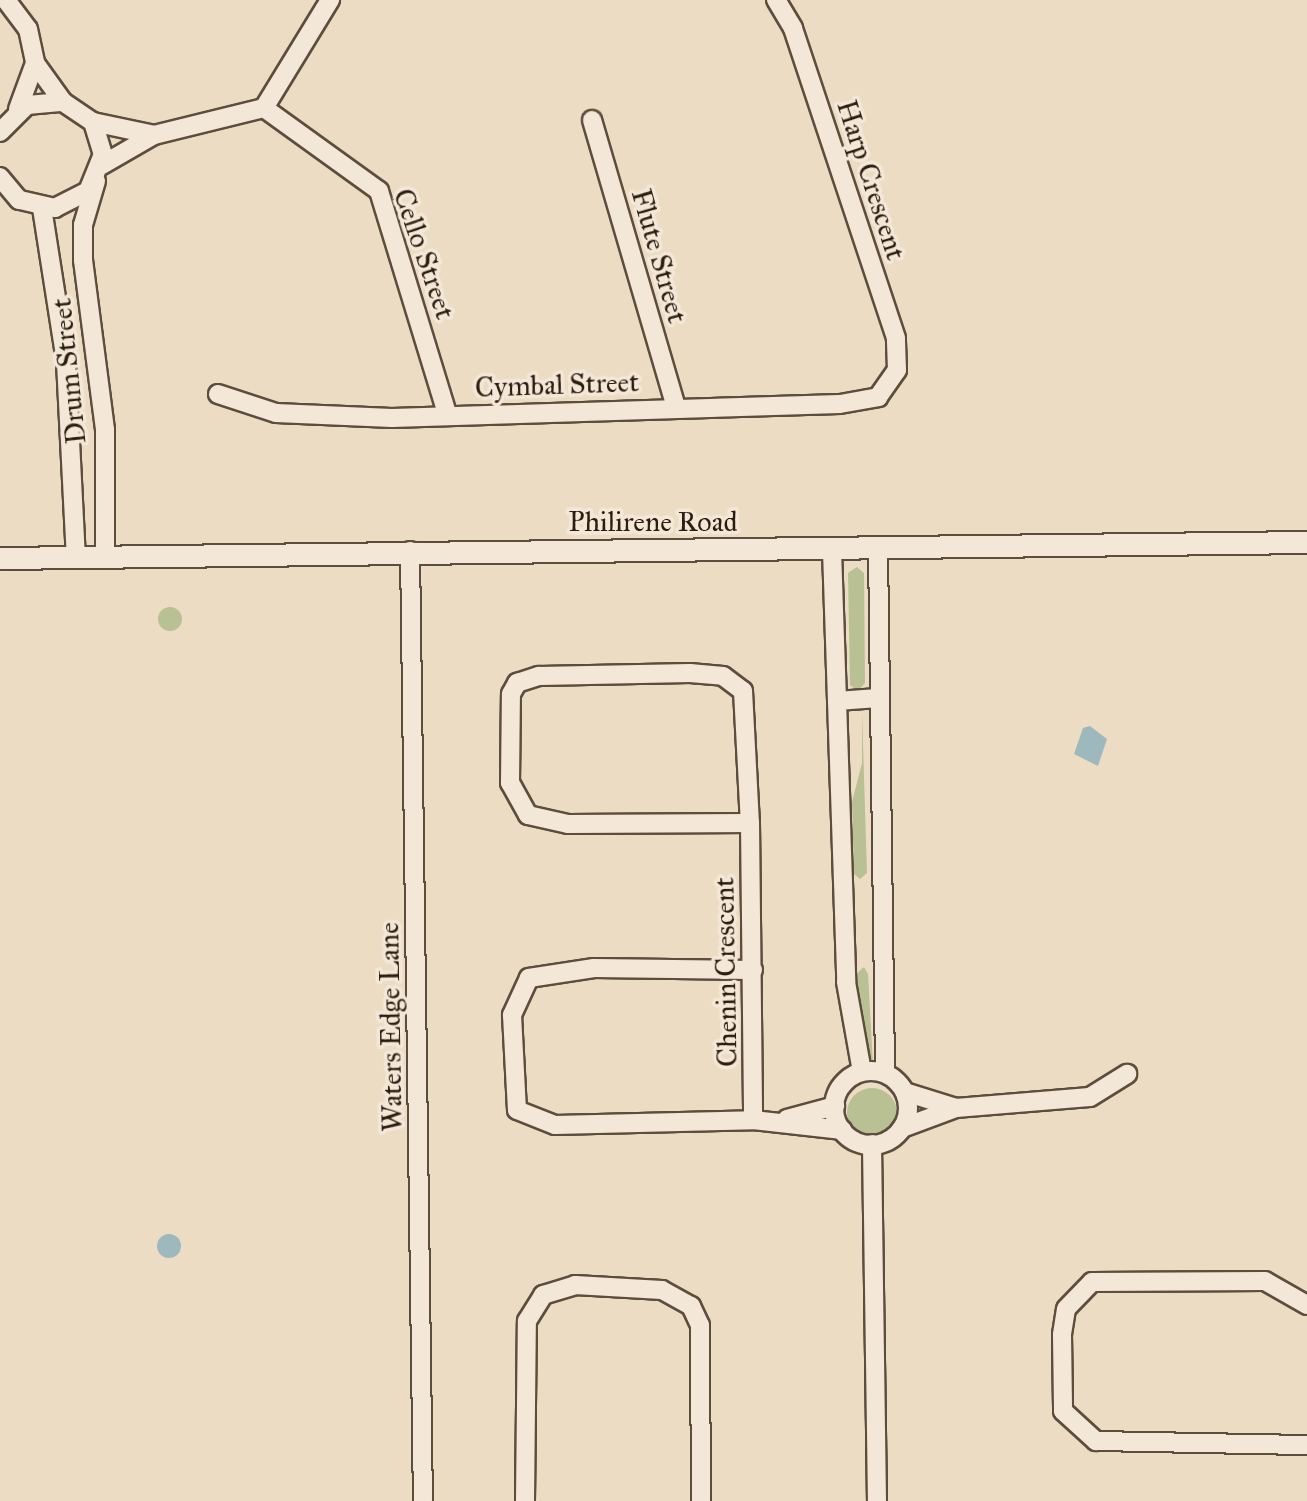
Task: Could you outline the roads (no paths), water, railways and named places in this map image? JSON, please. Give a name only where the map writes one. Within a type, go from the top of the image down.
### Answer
[{"type":"street","points":[[6,0],[28,29],[35,63],[64,102],[93,122],[154,135]]},
{"type":"street","points":[[1,180],[19,200],[42,208],[67,205],[99,173],[154,135],[264,108],[330,0]]},
{"type":"street","name":"Harp Crescent","points":[[775,0],[793,28],[896,338],[892,381]]},
{"type":"street","points":[[0,132],[18,109],[35,63]]},
{"type":"street","points":[[18,109],[35,101],[64,102]]},
{"type":"street","name":"Cello Street","points":[[264,108],[379,191],[448,416]]},
{"type":"street","name":"Flute Street","points":[[592,120],[676,407]]},
{"type":"street","points":[[93,122],[99,173]]},
{"type":"street","name":"Drum Street","points":[[99,173],[83,225],[83,260],[100,379],[105,557]]},
{"type":"street","name":"Drum Street","points":[[42,208],[67,380],[76,557]]},
{"type":"street","points":[[67,380],[100,379]]},
{"type":"street","name":"Cymbal Street","points":[[218,394],[276,413],[448,416],[868,402],[892,381]]},
{"type":"street","name":"Philirene Road","points":[[0,558],[410,551],[832,550],[1307,542]]},
{"type":"street","points":[[878,549],[884,1073]]},
{"type":"street","points":[[832,550],[846,982],[862,1072]]},
{"type":"street","name":"Waters Edge Lane","points":[[410,551],[423,1501]]},
{"type":"street","name":"Chenin Crescent","points":[[750,823],[568,824],[528,815],[510,783],[511,694],[517,684],[539,676],[690,673],[733,682],[746,706],[750,823],[753,970],[753,1120]]},
{"type":"street","points":[[837,701],[878,698]]},
{"type":"street","points":[[753,970],[552,970],[529,978],[512,1015],[514,1102],[524,1118],[555,1125],[780,1121],[842,1130],[872,1144]]},
{"type":"street","points":[[842,1130],[835,1106],[843,1085],[862,1072],[884,1073],[905,1092],[956,1108]]},
{"type":"street","points":[[872,1144],[902,1128],[956,1108],[1090,1097],[1127,1074]]},
{"type":"street","points":[[902,1128],[905,1092]]},
{"type":"street","points":[[780,1121],[835,1106]]},
{"type":"street","points":[[872,1144],[877,1501]]},
{"type":"street","points":[[1307,1305],[1265,1281],[1093,1282],[1066,1309],[1062,1335],[1063,1411],[1096,1441],[1307,1445]]},
{"type":"street","points":[[525,1501],[527,1321],[543,1295],[575,1285],[662,1290],[691,1306],[700,1325],[701,1501]]},
{"type":"water","points":[[1090,726],[1107,739],[1098,766],[1074,754],[1083,728]]},
{"type":"water","points":[[169,1234],[177,1238],[181,1246],[177,1254],[169,1258],[161,1254],[157,1246],[161,1238]]}]
